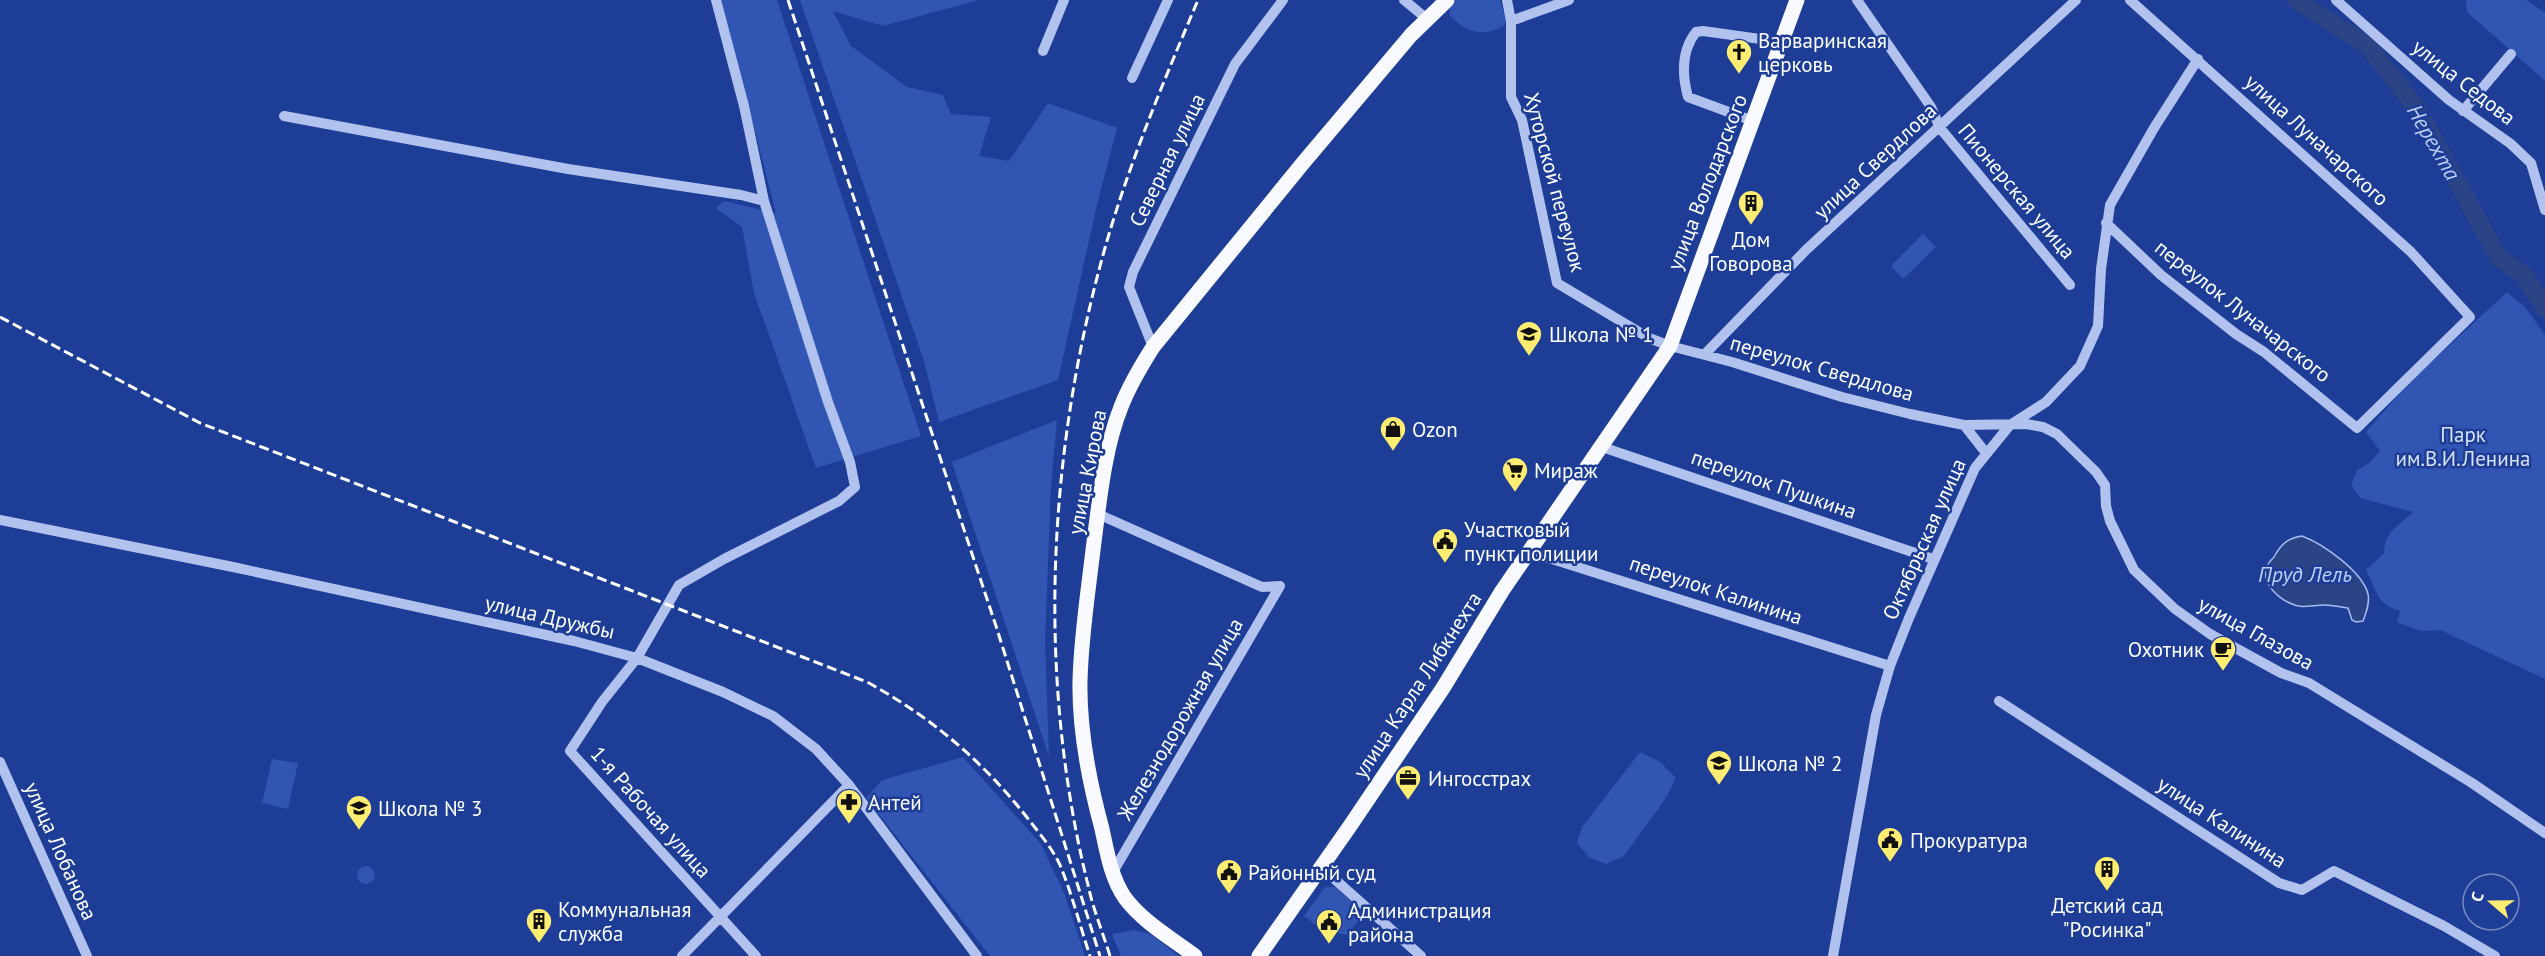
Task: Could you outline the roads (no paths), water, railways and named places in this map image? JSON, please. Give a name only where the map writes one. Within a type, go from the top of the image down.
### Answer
[{"type":"main road","name":"улица Кирова","points":[[1195,956],[1136,910],[1125,897],[1113,872],[1095,805],[1084,742],[1080,682],[1085,613],[1098,514],[1112,440],[1121,406],[1153,347],[1311,154],[1447,0]]},
{"type":"main road","name":"улица Володарского","points":[[1670,346],[1797,0]]},
{"type":"main road","name":"улица Карла Либкнехта","points":[[1259,956],[1322,868],[1443,688],[1497,598],[1670,346]]},
{"type":"street","points":[[637,658],[679,585],[724,559],[839,501],[855,487],[850,462],[828,402],[764,201],[744,106],[716,0]]},
{"type":"street","points":[[1043,51],[1064,0]]},
{"type":"street","points":[[1132,78],[1168,0]]},
{"type":"street","name":"Северная улица","points":[[1153,347],[1129,287],[1133,272],[1235,64],[1283,0]]},
{"type":"street","points":[[1404,0],[1427,20]]},
{"type":"street","name":"Хуторской переулок","points":[[1507,0],[1511,21],[1511,97],[1522,120],[1557,283],[1649,338],[1670,346]]},
{"type":"street","points":[[1511,21],[1569,0]]},
{"type":"street","name":"Пионерская улица","points":[[1857,0],[1930,107],[1940,128],[2070,285]]},
{"type":"street","name":"улица Свердлова","points":[[1705,354],[1806,250],[2076,0]]},
{"type":"street","name":"улица Луначарского","points":[[2130,0],[2411,252],[2470,317],[2357,428]]},
{"type":"street","name":"улица Седова","points":[[2336,0],[2463,111],[2511,144],[2531,164],[2545,210]]},
{"type":"street","points":[[1753,121],[1688,97],[1683,69],[1690,39],[1696,32],[1703,31],[1782,42]]},
{"type":"street","points":[[2463,111],[2511,54]]},
{"type":"street","name":"Октябрьская улица","points":[[1833,956],[1876,715],[1890,666],[1933,559],[1975,468],[1986,453],[2010,425],[2046,402],[2080,366],[2098,326],[2101,269],[2110,205],[2154,128],[2198,59]]},
{"type":"street","points":[[284,116],[568,169],[741,195],[764,201]]},
{"type":"street","name":"переулок Луначарского","points":[[2106,224],[2161,275],[2236,334],[2264,352],[2357,428]]},
{"type":"street","name":"переулок Свердлова","points":[[1670,346],[1705,354],[1842,397],[1964,425],[2010,425]]},
{"type":"street","points":[[1964,425],[1986,453]]},
{"type":"street","name":"улица Глазова","points":[[2010,425],[2043,427],[2057,434],[2097,472],[2105,485],[2106,506],[2110,521],[2134,570],[2175,609],[2210,634],[2281,673],[2309,683],[2472,783],[2545,833]]},
{"type":"street","name":"переулок Пушкина","points":[[1602,447],[1933,559]]},
{"type":"street","name":"Железнодорожная улица","points":[[1098,514],[1262,587],[1280,586],[1113,872]]},
{"type":"street","name":"улица Дружбы","points":[[0,520],[233,567],[574,641],[637,658],[723,692],[773,716],[816,749],[849,786],[977,956]]},
{"type":"street","name":"переулок Калинина","points":[[1530,552],[1890,666]]},
{"type":"street","name":"1-я Рабочая улица","points":[[637,658],[602,702],[570,751],[756,956]]},
{"type":"street","name":"улица Калинина","points":[[1999,700],[2279,883],[2302,890],[2334,871],[2444,926],[2495,956]]},
{"type":"street","name":"улица Лобанова","points":[[0,762],[2,775],[84,955]]},
{"type":"street","points":[[681,956],[849,786]]},
{"type":"street","points":[[1322,868],[1421,956]]},
{"type":"water","name":"Пруд Лель","points":[[2302,536],[2341,559],[2358,576],[2368,594],[2363,621],[2352,620],[2348,608],[2327,605],[2304,607],[2287,602],[2269,585],[2265,575],[2269,563],[2285,542]]},
{"type":"waterway","name":"Нерехта","points":[[2296,0],[2367,45],[2416,107],[2499,258],[2523,274],[2545,308]]},
{"type":"railway","points":[[788,0],[996,626],[1100,956]]},
{"type":"railway","points":[[1110,956],[1088,885],[1072,807],[1061,728],[1056,649],[1055,569],[1060,490],[1070,411],[1084,332],[1103,255],[1134,158],[1198,0]]},
{"type":"railway","points":[[0,317],[200,423],[867,682],[913,710],[955,742],[1012,799],[1042,836],[1060,865],[1090,956]]},
{"type":"place","name":"Варваринская церковь","points":[[1739,75]]},
{"type":"place","name":"Дом Говорова","points":[[1751,226]]},
{"type":"place","name":"Школа № 1","points":[[1529,357]]},
{"type":"place","name":"Ozon","points":[[1393,452]]},
{"type":"place","name":"Мираж","points":[[1515,493]]},
{"type":"place","name":"Участковый пункт полиции","points":[[1445,564]]},
{"type":"place","name":"Охотник","points":[[2223,672]]},
{"type":"place","name":"Школа № 2","points":[[1719,786]]},
{"type":"place","name":"Ингосстрах","points":[[1408,801]]},
{"type":"place","name":"Антей","points":[[849,825]]},
{"type":"place","name":"Школа № 3","points":[[359,831]]},
{"type":"place","name":"Прокуратура","points":[[1890,863]]},
{"type":"place","name":"Детский сад \"Росинка\"","points":[[2107,892]]},
{"type":"place","name":"Районный суд","points":[[1229,895]]},
{"type":"place","name":"Коммунальная служба","points":[[539,944]]},
{"type":"place","name":"Администрация района","points":[[1329,945]]},
{"type":"park label","name":"Парк им.В.И.Ленина","points":[[2463,446]]}]
